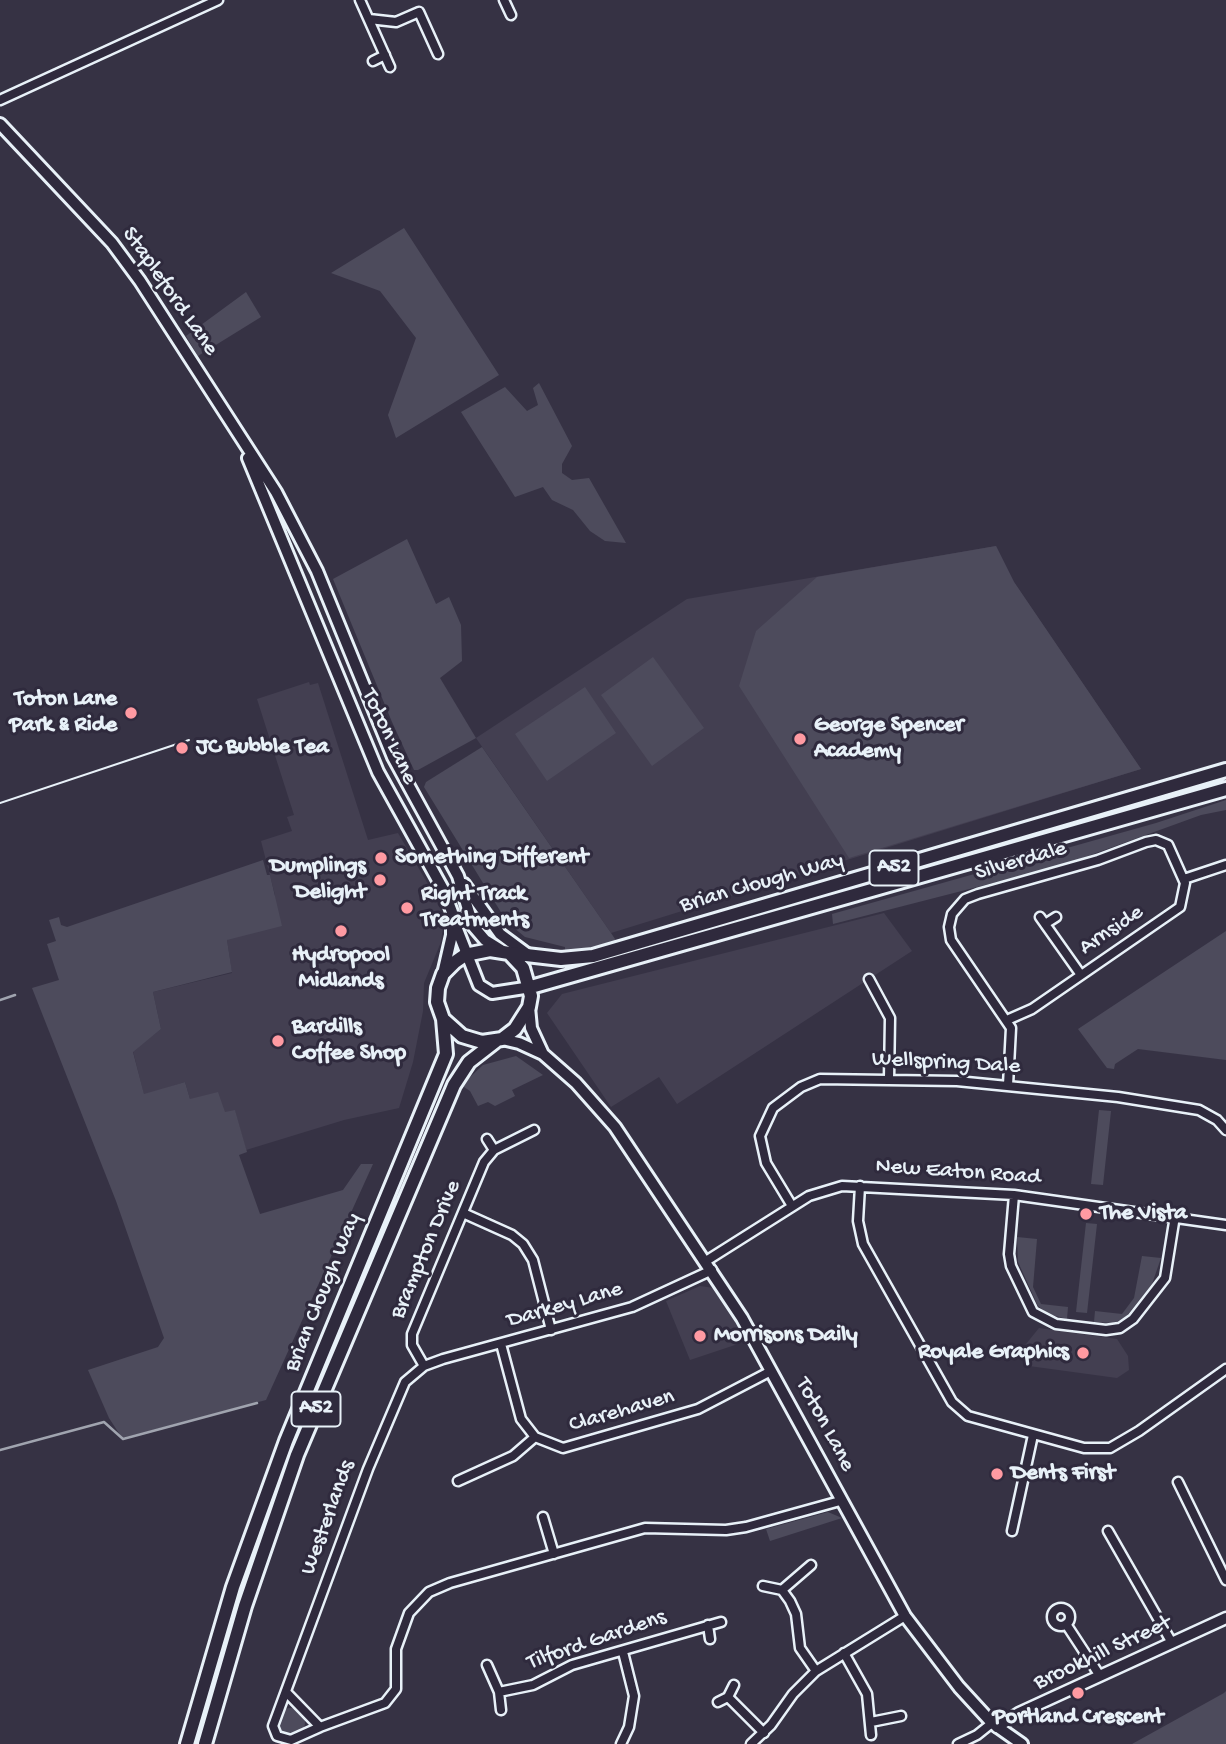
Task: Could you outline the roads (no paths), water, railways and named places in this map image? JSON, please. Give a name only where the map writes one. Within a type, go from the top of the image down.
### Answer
[{"type":"highway","name":"Brian Clough Way","points":[[466,955],[506,952],[568,959],[593,956],[1226,771]]},
{"type":"highway","name":"Brian Clough Way","points":[[531,988],[1226,789]]},
{"type":"highway","points":[[506,952],[523,968],[531,988],[529,1007]]},
{"type":"highway","points":[[443,974],[466,955]]},
{"type":"highway","name":"Brian Clough Way","points":[[187,1744],[233,1587],[286,1441],[446,1054],[443,1019],[438,1002],[443,974]]},
{"type":"highway","name":"Brian Clough Way","points":[[205,1744],[245,1606],[308,1429],[454,1085],[470,1062],[515,1029],[529,1007]]},
{"type":"highway","points":[[443,1019],[470,1040],[499,1040]]},
{"type":"main road","name":"Stapleford Lane","points":[[0,124],[125,260],[289,516]]},
{"type":"main road","name":"Stapleford Lane","points":[[235,430],[271,518]]},
{"type":"main road","name":"Toton Lane","points":[[289,516],[321,580],[393,757],[458,876],[474,926],[485,940],[506,952]]},
{"type":"main road","name":"Toton Lane","points":[[271,518],[378,772],[444,891],[452,912],[452,935],[443,974]]},
{"type":"main road","points":[[458,876],[500,934],[518,950],[532,956]]},
{"type":"main road","points":[[452,912],[474,978],[485,990],[500,993],[531,988]]},
{"type":"main road","name":"Toton Lane","points":[[529,1007],[531,1028],[543,1054]]},
{"type":"main road","name":"Toton Lane","points":[[499,1040],[529,1046],[543,1054],[576,1083],[615,1127],[709,1266],[771,1371],[905,1616],[933,1655],[995,1725],[1022,1744]]},
{"type":"street","points":[[0,100],[218,0]]},
{"type":"street","points":[[360,0],[390,67]]},
{"type":"street","points":[[504,0],[511,15]]},
{"type":"street","points":[[369,19],[396,22],[419,12],[438,54]]},
{"type":"street","points":[[373,61],[385,55]]},
{"type":"street","name":"Silverdale","points":[[1008,1085],[1013,1035],[1007,1020],[951,940],[948,927],[956,909],[978,894],[1098,860],[1156,840],[1168,845],[1184,879]]},
{"type":"street","points":[[1184,879],[1226,865]]},
{"type":"street","name":"Arnside","points":[[1007,1020],[1032,1009],[1177,911],[1184,900],[1184,879]]},
{"type":"street","points":[[1056,917],[1042,921],[1081,975]]},
{"type":"street","points":[[869,979],[890,1018],[889,1079]]},
{"type":"street","name":"Wellspring Dale","points":[[792,1206],[762,1155],[760,1136],[773,1108],[801,1087],[820,1079],[889,1079],[1008,1085],[1188,1108],[1209,1115],[1226,1130]]},
{"type":"street","points":[[487,1139],[494,1150],[534,1130]]},
{"type":"street","name":"Brampton Drive","points":[[424,1366],[412,1345],[412,1334],[484,1162],[494,1150]]},
{"type":"street","points":[[860,1186],[858,1221],[863,1244],[952,1402],[960,1411],[978,1420],[1084,1448],[1118,1445],[1226,1369]]},
{"type":"street","name":"New Eaton Road","points":[[709,1266],[792,1206],[826,1189],[860,1186],[1014,1195],[1226,1225]]},
{"type":"street","points":[[1014,1195],[1009,1254],[1011,1266],[1033,1312],[1056,1324],[1106,1330],[1121,1328],[1133,1319],[1165,1278],[1175,1216]]},
{"type":"street","points":[[463,1213],[512,1235],[523,1244],[533,1260],[551,1330]]},
{"type":"street","name":"Darkey Lane","points":[[424,1366],[641,1304],[709,1266]]},
{"type":"street","points":[[458,1481],[465,1475],[513,1456],[535,1437],[518,1410],[501,1344]]},
{"type":"street","name":"Westerlands","points":[[424,1366],[405,1382],[395,1400],[287,1693],[274,1719],[274,1733],[281,1738],[291,1740],[373,1709],[391,1698],[396,1689],[396,1649],[401,1628],[415,1604],[429,1592],[645,1528],[746,1527],[840,1501]]},
{"type":"street","name":"Clarehaven","points":[[535,1437],[551,1446],[576,1447],[698,1409],[771,1371]]},
{"type":"street","points":[[1012,1531],[1033,1435]]},
{"type":"street","points":[[1178,1482],[1226,1580]]},
{"type":"street","points":[[543,1517],[554,1554]]},
{"type":"street","points":[[1108,1531],[1172,1643]]},
{"type":"street","points":[[782,1590],[811,1565]]},
{"type":"street","points":[[763,1587],[782,1590],[794,1607],[800,1648],[816,1671]]},
{"type":"street","points":[[751,1744],[764,1733],[793,1693],[816,1671],[905,1616]]},
{"type":"street","name":"Brookhill Street","points":[[995,1725],[1226,1618]]},
{"type":"street","name":"Tilford Gardens","points":[[499,1692],[533,1685],[572,1665],[721,1622]]},
{"type":"street","points":[[1066,1624],[1100,1676]]},
{"type":"street","points":[[708,1625],[709,1639]]},
{"type":"street","points":[[621,1744],[629,1727],[635,1696],[623,1652]]},
{"type":"street","points":[[844,1653],[867,1694],[871,1735]]},
{"type":"street","points":[[487,1665],[499,1692],[501,1710]]},
{"type":"street","points":[[718,1702],[728,1697],[734,1685]]},
{"type":"street","points":[[287,1693],[320,1727]]},
{"type":"street","points":[[728,1697],[764,1733]]},
{"type":"street","points":[[871,1722],[901,1717]]},
{"type":"street","points":[[958,1744],[995,1725]]},
{"type":"waterway","points":[[0,1000],[15,995]]},
{"type":"waterway","points":[[0,1450],[104,1422],[123,1439],[257,1403]]},
{"type":"tram line","points":[[0,803],[189,740]]},
{"type":"place","name":"Toton Lane Park & Ride","points":[[131,713]]},
{"type":"place","name":"George Spencer Academy","points":[[800,739]]},
{"type":"place","name":"JC Bubble Tea","points":[[182,748]]},
{"type":"place","name":"Something Different","points":[[381,858]]},
{"type":"place","name":"Dumplings Delight","points":[[380,880]]},
{"type":"place","name":"Right Track Treatments","points":[[407,908]]},
{"type":"place","name":"Hydropool Midlands","points":[[341,931]]},
{"type":"place","name":"Bardills Coffee Shop","points":[[278,1041]]},
{"type":"place","name":"The Vista","points":[[1086,1214]]},
{"type":"place","name":"Morrisons Daily","points":[[700,1336]]},
{"type":"place","name":"Royale Graphics","points":[[1083,1353]]},
{"type":"place","name":"Dents First","points":[[997,1474]]},
{"type":"place","name":"Portland Crescent","points":[[1078,1693]]}]
